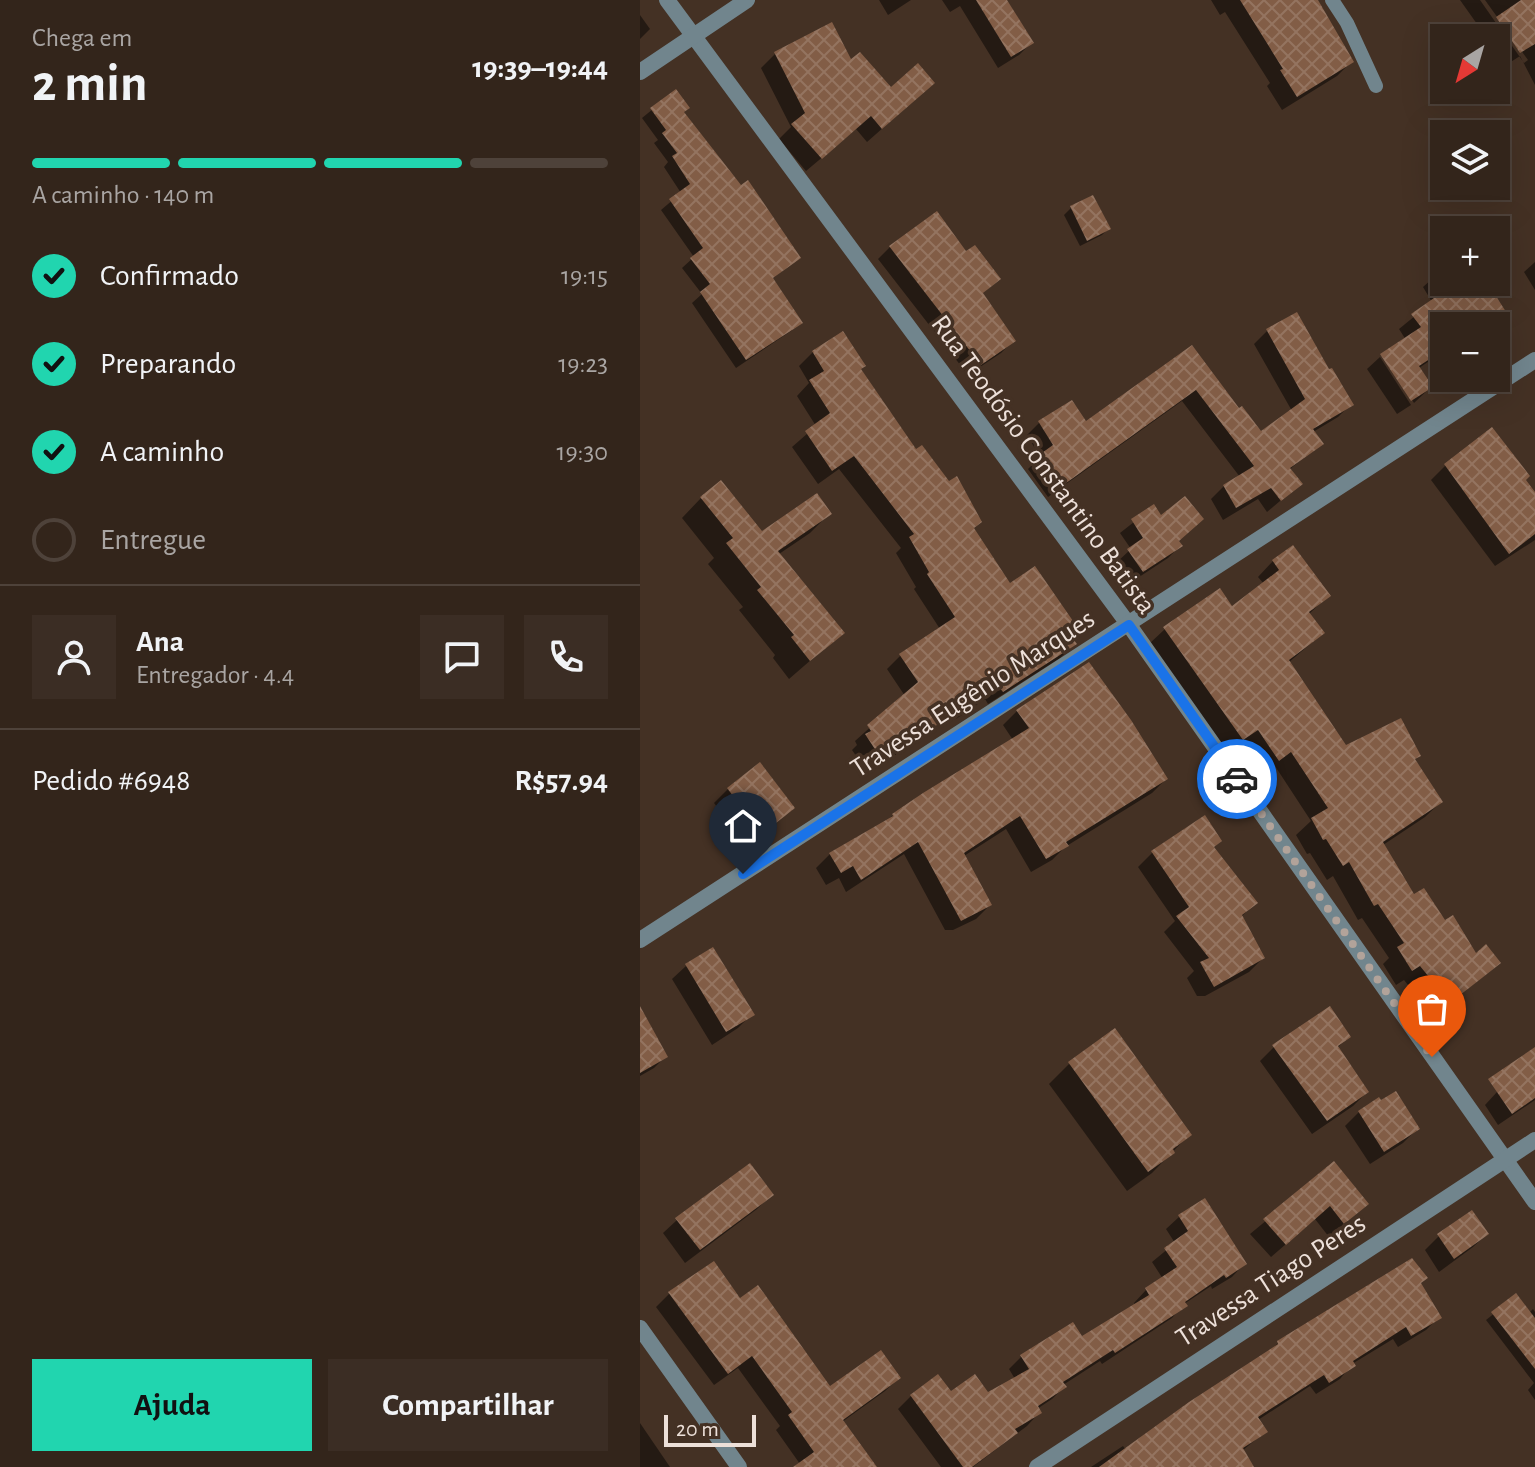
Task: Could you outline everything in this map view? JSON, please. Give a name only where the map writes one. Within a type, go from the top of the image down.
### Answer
[{"type":"street","name":"Rua Teodósio Constantino Batista","points":[[667,0],[1129,625],[1535,1202]]},
{"type":"street","points":[[640,72],[747,0]]},
{"type":"street","name":"Travessa Eugênio Marques","points":[[640,940],[1535,360]]},
{"type":"street","name":"Travessa Tiago Peres","points":[[1037,1467],[1535,1140]]},
{"type":"street","points":[[640,1328],[739,1467]]},
{"type":"lane","points":[[1332,0],[1347,23],[1376,86]]},
{"type":"building","points":[[976,0],[1007,0],[1034,43],[1011,57]]},
{"type":"building","points":[[1240,0],[1318,0],[1354,62],[1297,97]]},
{"type":"building","points":[[1521,0],[1535,0],[1535,44],[1520,53],[1510,38],[1510,24],[1501,24],[1496,17]]},
{"type":"building","points":[[832,22],[851,59],[860,52],[891,87],[918,63],[935,83],[882,129],[871,116],[822,159],[791,124],[805,113],[774,52]]},
{"type":"building","points":[[676,89],[690,108],[684,112],[741,185],[748,180],[801,258],[773,278],[803,323],[746,360],[700,292],[710,284],[690,258],[703,248],[669,199],[690,184],[672,156],[677,153],[662,133],[666,130],[650,108]]},
{"type":"building","points":[[1093,195],[1111,229],[1087,241],[1070,206]]},
{"type":"building","points":[[937,211],[966,251],[975,245],[1001,279],[983,293],[1016,341],[981,365],[889,246]]},
{"type":"building","points":[[1437,296],[1496,296],[1506,312],[1430,312],[1430,359],[1419,366],[1430,382],[1430,389],[1411,401],[1380,354],[1421,327],[1411,314]]},
{"type":"building","points":[[1297,312],[1329,369],[1332,368],[1354,405],[1313,429],[1324,444],[1290,468],[1303,484],[1281,501],[1271,488],[1236,508],[1223,485],[1254,466],[1196,390],[1062,486],[1039,455],[1053,445],[1038,421],[1072,400],[1086,421],[1192,345],[1239,408],[1242,406],[1261,431],[1305,399],[1266,329]]},
{"type":"building","points":[[843,331],[866,366],[861,369],[916,449],[922,445],[949,481],[957,476],[982,522],[974,528],[1010,583],[1035,566],[1082,634],[1074,640],[1077,644],[1003,692],[999,687],[971,706],[967,700],[926,734],[924,732],[882,760],[865,734],[871,731],[867,725],[918,682],[899,654],[955,617],[927,574],[929,572],[909,537],[914,534],[854,456],[832,471],[805,431],[830,413],[809,380],[824,371],[812,351]]},
{"type":"building","points":[[1492,427],[1530,476],[1526,480],[1535,492],[1535,534],[1509,554],[1444,464]]},
{"type":"building","points":[[721,480],[762,531],[817,493],[832,514],[778,551],[845,633],[810,661],[791,637],[794,635],[757,590],[761,587],[726,543],[733,538],[700,497]]},
{"type":"building","points":[[1185,496],[1204,519],[1179,541],[1183,546],[1143,572],[1127,549],[1143,538],[1131,519],[1154,504],[1161,515]]},
{"type":"building","points":[[1293,545],[1331,596],[1309,612],[1325,633],[1289,660],[1346,745],[1401,718],[1421,756],[1415,759],[1443,802],[1383,842],[1414,894],[1424,888],[1445,920],[1453,915],[1476,953],[1486,944],[1501,963],[1450,1003],[1420,966],[1412,971],[1397,947],[1404,943],[1378,904],[1374,906],[1349,862],[1343,866],[1326,839],[1323,840],[1311,818],[1328,808],[1291,752],[1279,761],[1258,730],[1243,740],[1163,627],[1220,588],[1232,606],[1279,570],[1272,560]]},
{"type":"building","points":[[1089,662],[1168,779],[1066,842],[1069,846],[1046,859],[1020,816],[964,853],[992,905],[961,921],[918,842],[861,880],[853,866],[841,873],[829,853],[893,816],[923,793],[1029,728],[1016,710]]},
{"type":"building","points":[[760,762],[795,808],[762,834],[727,788]]},
{"type":"building","points":[[1205,815],[1222,841],[1214,847],[1258,903],[1242,915],[1265,958],[1214,987],[1200,962],[1209,958],[1176,916],[1189,907],[1151,851]]},
{"type":"building","points":[[713,947],[755,1015],[726,1032],[685,964]]},
{"type":"building","points":[[640,1006],[668,1057],[640,1073]]},
{"type":"building","points":[[1330,1006],[1351,1037],[1338,1046],[1369,1092],[1327,1121],[1272,1045]]},
{"type":"building","points":[[1115,1028],[1192,1135],[1173,1149],[1175,1153],[1148,1172],[1068,1062]]},
{"type":"building","points":[[1535,1047],[1535,1098],[1512,1114],[1488,1079]]},
{"type":"building","points":[[1396,1091],[1420,1129],[1384,1152],[1358,1111],[1379,1097],[1381,1100]]},
{"type":"building","points":[[1334,1161],[1369,1204],[1344,1224],[1330,1206],[1286,1245],[1263,1219]]},
{"type":"building","points":[[750,1163],[774,1195],[700,1250],[675,1218]]},
{"type":"building","points":[[1205,1198],[1247,1264],[1226,1278],[1224,1275],[1185,1302],[1188,1306],[1115,1353],[1113,1350],[1063,1382],[1067,1387],[1038,1406],[1042,1413],[1015,1429],[1018,1433],[972,1467],[963,1467],[910,1395],[938,1374],[951,1391],[975,1374],[988,1392],[1029,1369],[1020,1355],[1073,1322],[1082,1336],[1149,1295],[1145,1288],[1177,1267],[1164,1248],[1188,1231],[1178,1215]]},
{"type":"building","points":[[1472,1210],[1489,1234],[1454,1259],[1437,1234]]},
{"type":"building","points":[[1412,1258],[1428,1278],[1421,1283],[1442,1318],[1411,1336],[1406,1327],[1353,1361],[1356,1366],[1329,1383],[1324,1375],[1258,1417],[1268,1432],[1243,1448],[1254,1467],[1099,1467],[1189,1402],[1278,1344],[1277,1341]]},
{"type":"building","points":[[714,1261],[740,1298],[758,1285],[830,1386],[881,1350],[901,1378],[843,1420],[877,1467],[793,1467],[814,1452],[788,1415],[792,1412],[752,1356],[728,1374],[668,1292]]},
{"type":"building","points":[[1516,1293],[1535,1318],[1535,1369],[1491,1312]]},
{"type":"way so far","points":[[1237,779],[1432,1057]]},
{"type":"route","points":[[743,874],[1129,625],[1237,779]]}]
